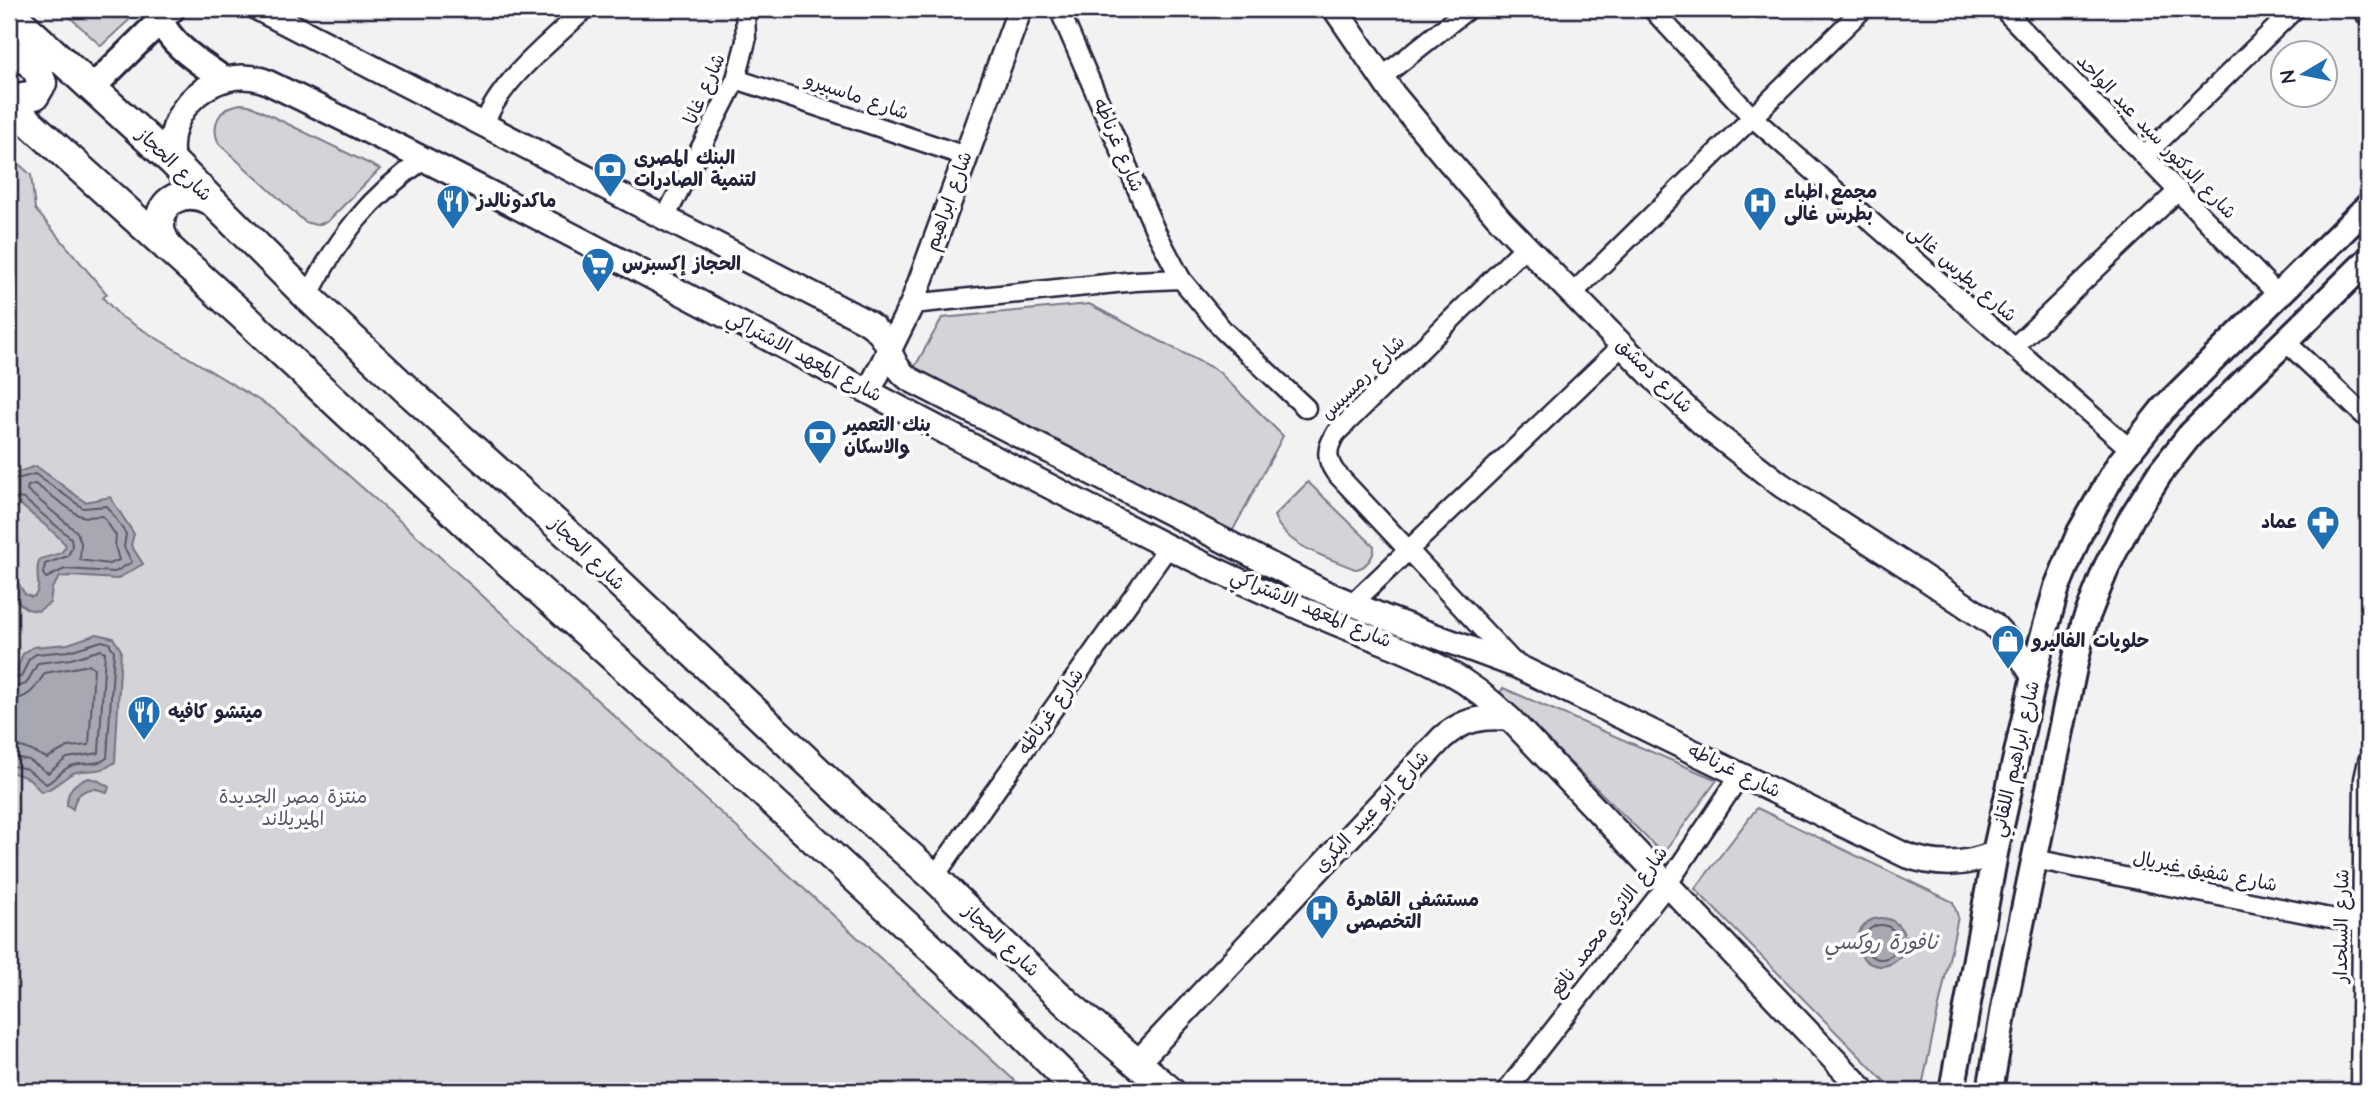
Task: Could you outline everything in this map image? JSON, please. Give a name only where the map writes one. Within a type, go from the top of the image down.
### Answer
[{"type":"main road","name":"شارع الحجاز","points":[[9,12],[173,162],[308,297],[572,538],[863,814],[1070,1006],[1170,1091]]},
{"type":"main road","points":[[92,88],[166,14]]},
{"type":"main road","points":[[166,14],[165,30],[180,47],[223,79]]},
{"type":"main road","points":[[9,40],[37,71],[42,83],[35,95],[9,102]]},
{"type":"main road","points":[[9,102],[489,545],[742,773],[988,1001],[1079,1091]]},
{"type":"main road","points":[[168,248],[160,228],[161,216],[166,206],[175,198],[186,194],[197,194],[208,199]]},
{"type":"main road","name":"شارع ابراهيم اللقاني","points":[[1952,1091],[1995,853],[2045,625],[2068,559],[2088,515],[2130,449],[2163,409],[2368,206]]},
{"type":"main road","name":"شارع ابراهيم اللقاني","points":[[1990,1091],[2001,1021],[2084,624],[2115,549],[2146,494],[2190,435],[2368,260]]},
{"type":"street","name":"شارع المعهد الاشتراكي","points":[[259,9],[869,323],[881,333],[896,366],[909,379],[1352,604],[1478,651]]},
{"type":"street","points":[[484,125],[492,106],[508,84],[585,9]]},
{"type":"street","name":"شارع غانا","points":[[664,218],[736,79],[746,41],[745,9]]},
{"type":"street","name":"شارع ابراهيم","points":[[870,391],[912,304],[1020,9]]},
{"type":"street","name":"شارع غرناطه","points":[[1059,9],[1155,230],[1181,279],[1215,322],[1306,408]]},
{"type":"street","name":"شارع دمشق","points":[[1335,9],[1381,78],[1433,144],[1572,294],[1692,414],[1768,475],[1993,624],[2016,649],[2034,677]]},
{"type":"street","points":[[1381,78],[1468,9]]},
{"type":"street","name":"شارع بطرس غالى","points":[[1652,9],[1752,117],[2130,449]]},
{"type":"street","points":[[1572,294],[1863,9]]},
{"type":"street","name":"شارع الدكتور سيد عبد الواحد","points":[[2003,9],[2278,295]]},
{"type":"street","points":[[2145,155],[2295,9]]},
{"type":"street","name":"شارع المعهد الاشتراكي","points":[[223,79],[246,77],[265,81],[425,159],[1168,547],[1324,618],[1426,658],[1466,682],[1510,719]]},
{"type":"street","points":[[173,162],[172,135],[180,117],[197,94],[223,79]]},
{"type":"street","name":"شارع ماسبيرو","points":[[736,79],[965,156]]},
{"type":"street","points":[[308,297],[326,261],[354,222],[387,187],[425,159]]},
{"type":"street","points":[[2014,347],[2179,190]]},
{"type":"street","name":"شارع رمسيس","points":[[1409,550],[1335,472],[1329,464],[1327,449],[1336,433],[1526,246]]},
{"type":"street","points":[[912,304],[1147,280],[1181,279]]},
{"type":"street","points":[[2286,342],[2368,419]]},
{"type":"street","points":[[1352,604],[1622,346]]},
{"type":"street","name":"شارع غرناطه","points":[[934,877],[1168,547]]},
{"type":"street","points":[[1409,550],[1517,666]]},
{"type":"street","name":"شارع غرناطه","points":[[1478,651],[1517,666],[1897,851],[1921,860],[1954,864],[1995,853]]},
{"type":"street","name":"شارع ابو عبيد البكرى","points":[[1137,1063],[1442,738],[1470,720],[1490,717],[1510,719]]},
{"type":"street","points":[[1510,719],[1864,1091]]},
{"type":"street","name":"شارع السلحدار","points":[[2360,1091],[2365,923],[2364,779],[2368,761]]},
{"type":"street","name":"شارع الاثري محمد نافع","points":[[1506,1091],[1667,884],[1741,774]]},
{"type":"street","name":"شارع شفيق غبريال","points":[[2034,859],[2365,923]]},
{"type":"green space","points":[[61,9],[141,9],[101,46]]},
{"type":"green space","points":[[241,104],[249,105],[380,169],[327,222],[316,225],[305,222],[219,144],[216,137],[218,118],[227,109]]},
{"type":"green space","name":"منتزة مصر الجديدة الميريلاند","points":[[9,155],[31,175],[35,209],[107,294],[103,298],[120,316],[275,410],[1026,1091],[15,1091],[9,1086]]},
{"type":"green space","points":[[1089,304],[1218,371],[1283,436],[1232,532],[913,370],[942,318]]},
{"type":"green space","points":[[1308,482],[1374,546],[1371,558],[1362,567],[1355,569],[1308,550],[1280,527],[1274,516]]},
{"type":"green space","points":[[1503,688],[1717,780],[1663,854],[1500,693]]},
{"type":"green space","points":[[1757,808],[1953,902],[1958,917],[1921,1091],[1894,1091],[1695,889]]},
{"type":"water","points":[[36,466],[85,502],[110,497],[134,534],[131,545],[143,564],[117,579],[60,577],[52,588],[50,603],[38,611],[27,609],[9,595],[9,569],[25,594],[35,596],[40,559],[61,553],[66,546],[20,504],[9,514],[9,475]]},
{"type":"water","points":[[97,634],[113,638],[121,650],[115,762],[99,770],[72,773],[41,792],[30,779],[9,771],[9,674],[16,672],[23,654],[33,647],[68,644]]},
{"type":"water","points":[[89,778],[109,787],[107,793],[95,789],[85,791],[77,798],[73,809],[67,805],[70,791],[75,784]]},
{"type":"water","name":"نافورة روكسي","points":[[1881,918],[1898,925],[1905,942],[1898,959],[1881,966],[1864,959],[1857,942],[1864,925]]},
{"type":"place","name":"البنك المصرى لتنمية الصادرات","points":[[610,199]]},
{"type":"place","name":"ماكدونالدز","points":[[453,231]]},
{"type":"place","name":"مجمع اطباء بطرس غالى","points":[[1760,233]]},
{"type":"place","name":"الحجاز إكسبرس","points":[[598,294]]},
{"type":"place","name":"بنك التعمير والاسكان","points":[[820,466]]},
{"type":"place","name":"عماد","points":[[2323,552]]},
{"type":"place","name":"حلويات الفاليرو","points":[[2008,671]]},
{"type":"place","name":"ميتشو كافيه","points":[[144,742]]},
{"type":"place","name":"مستشفي القاهرة التخصصى","points":[[1322,941]]}]
